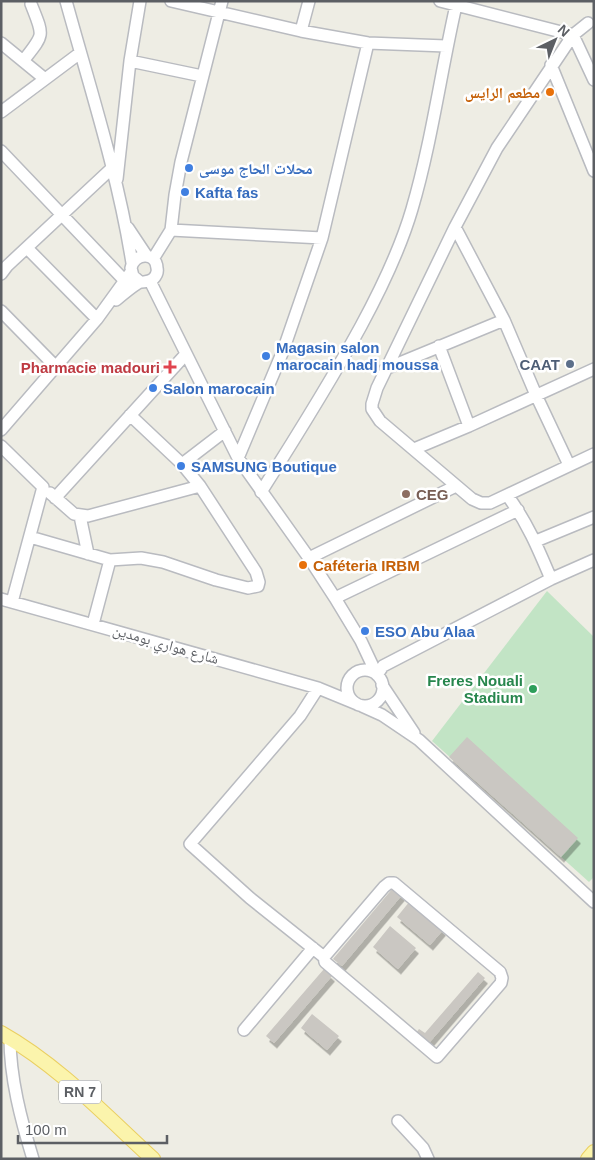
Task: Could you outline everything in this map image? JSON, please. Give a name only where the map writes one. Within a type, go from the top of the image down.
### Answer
[{"type":"main road","name":"RN 7","points":[[6,1035],[62,1077],[153,1159]]},
{"type":"main road","points":[[588,1159],[594,1152]]},
{"type":"street","points":[[66,1],[126,225],[129,272]]},
{"type":"street","points":[[116,183],[130,60],[140,1]]},
{"type":"street","points":[[171,1],[220,6],[301,30],[368,43],[446,46]]},
{"type":"street","points":[[301,30],[309,1]]},
{"type":"street","points":[[440,1],[457,3],[573,35],[594,80]]},
{"type":"street","points":[[261,492],[331,382],[387,277],[412,210],[432,129],[446,46],[457,3]]},
{"type":"street","points":[[23,61],[41,36],[41,30],[31,4]]},
{"type":"street","points":[[149,257],[171,230],[181,162],[220,6]]},
{"type":"street","points":[[592,20],[573,35],[551,65],[497,148],[455,227],[385,369],[375,393],[372,409],[380,421],[456,486],[480,503],[490,503],[594,454]]},
{"type":"street","points":[[1,43],[45,79]]},
{"type":"street","points":[[238,458],[284,351],[322,238],[368,43]]},
{"type":"street","points":[[1,112],[80,53]]},
{"type":"street","points":[[130,60],[202,76]]},
{"type":"street","points":[[551,65],[594,171]]},
{"type":"street","points":[[1,151],[62,215],[136,280],[145,281]]},
{"type":"street","points":[[3,267],[27,248],[112,168]]},
{"type":"street","points":[[108,305],[145,281],[153,278],[157,271],[156,262],[149,257],[126,225]]},
{"type":"street","points":[[455,227],[504,320],[536,396],[569,465]]},
{"type":"street","points":[[171,230],[322,238]]},
{"type":"street","points":[[27,248],[97,319]]},
{"type":"street","points":[[3,426],[97,319],[108,305],[138,256],[149,257]]},
{"type":"street","points":[[145,281],[186,354],[238,458],[335,598],[361,641],[380,680],[419,740],[594,902]]},
{"type":"street","points":[[1,311],[56,367]]},
{"type":"street","points":[[385,369],[504,320]]},
{"type":"street","points":[[439,346],[469,426]]},
{"type":"street","points":[[55,498],[186,354]]},
{"type":"street","points":[[414,450],[594,369]]},
{"type":"street","points":[[30,537],[110,560],[141,558],[163,562],[216,580],[248,588],[258,586],[259,582],[256,572],[200,486],[182,464],[130,416]]},
{"type":"street","points":[[182,464],[225,431]]},
{"type":"street","points":[[1,446],[55,498],[74,514],[80,516],[88,516],[200,486]]},
{"type":"street","points":[[309,558],[456,486]]},
{"type":"street","points":[[7,600],[30,537],[43,487]]},
{"type":"street","points":[[507,494],[536,541],[551,578]]},
{"type":"street","points":[[335,598],[518,510]]},
{"type":"street","points":[[80,516],[88,554]]},
{"type":"street","points":[[536,541],[594,517]]},
{"type":"street","points":[[93,624],[110,560]]},
{"type":"street","points":[[361,641],[361,659],[350,679],[348,693],[360,705],[368,706],[381,696],[380,680],[383,666],[551,578],[594,560]]},
{"type":"street","name":"شارع هواري بومدين","points":[[7,600],[318,688],[360,705],[401,727],[419,740]]},
{"type":"street","points":[[329,692],[340,690],[362,670],[373,672],[380,680]]},
{"type":"street","points":[[318,688],[300,716],[190,844],[250,898],[324,956],[325,962],[437,1057],[501,983],[502,978],[500,972],[394,883],[384,887],[324,956]]},
{"type":"street","points":[[244,1030],[313,948]]},
{"type":"street","points":[[6,1035],[33,1159]]},
{"type":"street","points":[[398,1121],[424,1148],[428,1159]]},
{"type":"green space","name":"Freres Nouali Stadium","points":[[547,591],[594,637],[594,877],[589,882],[432,741]]},
{"type":"building","points":[[467,737],[578,838],[561,857],[449,757]]},
{"type":"building","points":[[393,888],[402,895],[342,966],[333,959]]},
{"type":"building","points":[[410,901],[443,930],[430,945],[397,917]]},
{"type":"building","points":[[390,926],[416,948],[398,969],[373,947]]},
{"type":"building","points":[[324,969],[332,976],[274,1043],[266,1036]]},
{"type":"building","points":[[478,972],[485,978],[428,1044],[416,1033],[419,1029],[425,1033]]},
{"type":"building","points":[[312,1014],[339,1036],[327,1050],[301,1028]]},
{"type":"place","name":"مطعم الرايس","points":[[550,92]]},
{"type":"place","name":"محلات الحاج موسى","points":[[189,168]]},
{"type":"place","name":"Kafta fas","points":[[185,192]]},
{"type":"place","name":"Magasin salon marocain hadj moussa","points":[[266,356]]},
{"type":"place","name":"CAAT","points":[[570,364]]},
{"type":"place","name":"Pharmacie madouri","points":[[170,367]]},
{"type":"place","name":"Salon marocain","points":[[153,388]]},
{"type":"place","name":"SAMSUNG Boutique","points":[[181,466]]},
{"type":"place","name":"CEG","points":[[406,494]]},
{"type":"place","name":"Caféteria IRBM","points":[[303,565]]},
{"type":"place","name":"ESO Abu Alaa","points":[[365,631]]},
{"type":"place","name":"Freres Nouali Stadium","points":[[533,689]]}]
